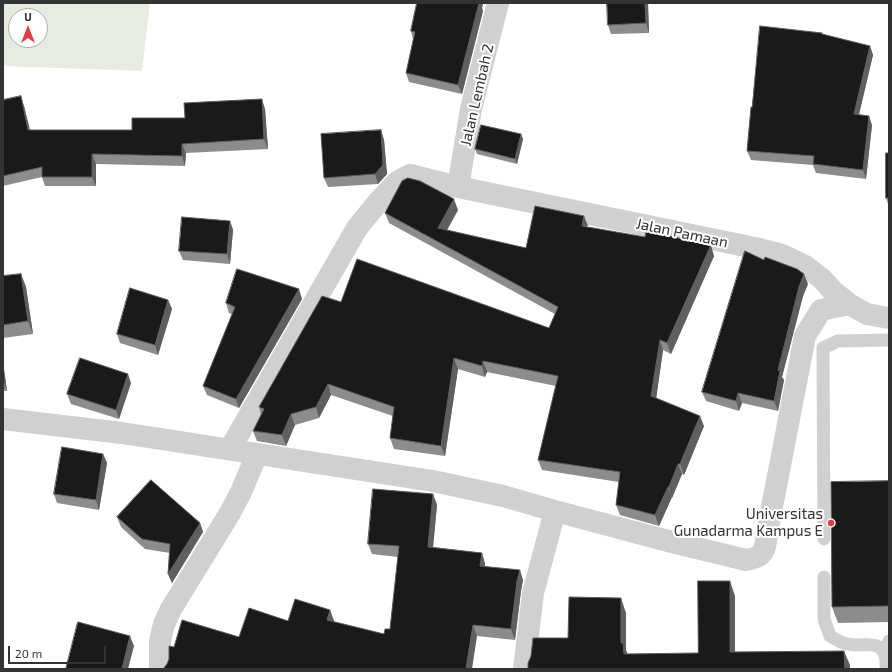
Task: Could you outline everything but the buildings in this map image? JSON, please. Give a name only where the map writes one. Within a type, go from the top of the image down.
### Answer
[{"type":"street","name":"Jalan Lembah 2","points":[[458,187],[471,109],[498,3]]},
{"type":"street","name":"Jalan Pamaan","points":[[230,449],[357,228],[397,182],[410,175],[458,187],[739,244],[782,255],[805,266],[821,278],[833,291],[849,304],[867,314],[889,318]]},
{"type":"street","points":[[3,419],[122,433],[433,481],[503,496],[672,542],[746,560],[757,558],[765,547],[805,336],[821,310],[849,304]]},
{"type":"street","points":[[160,669],[160,642],[164,624],[171,609],[230,513],[241,492],[257,454]]},
{"type":"street","points":[[524,669],[533,593],[555,511]]},
{"type":"lane","points":[[824,539],[823,348],[838,341],[889,340]]},
{"type":"lane","points":[[824,577],[824,619],[830,636],[846,644],[874,645],[879,647],[884,652],[886,664]]},
{"type":"lane","points":[[886,664],[886,649],[889,641]]},
{"type":"shaded area","points":[[3,3],[150,3],[142,71],[3,66]]},
{"type":"place","name":"Universitas Gunadarma Kampus E","points":[[831,523]]}]
